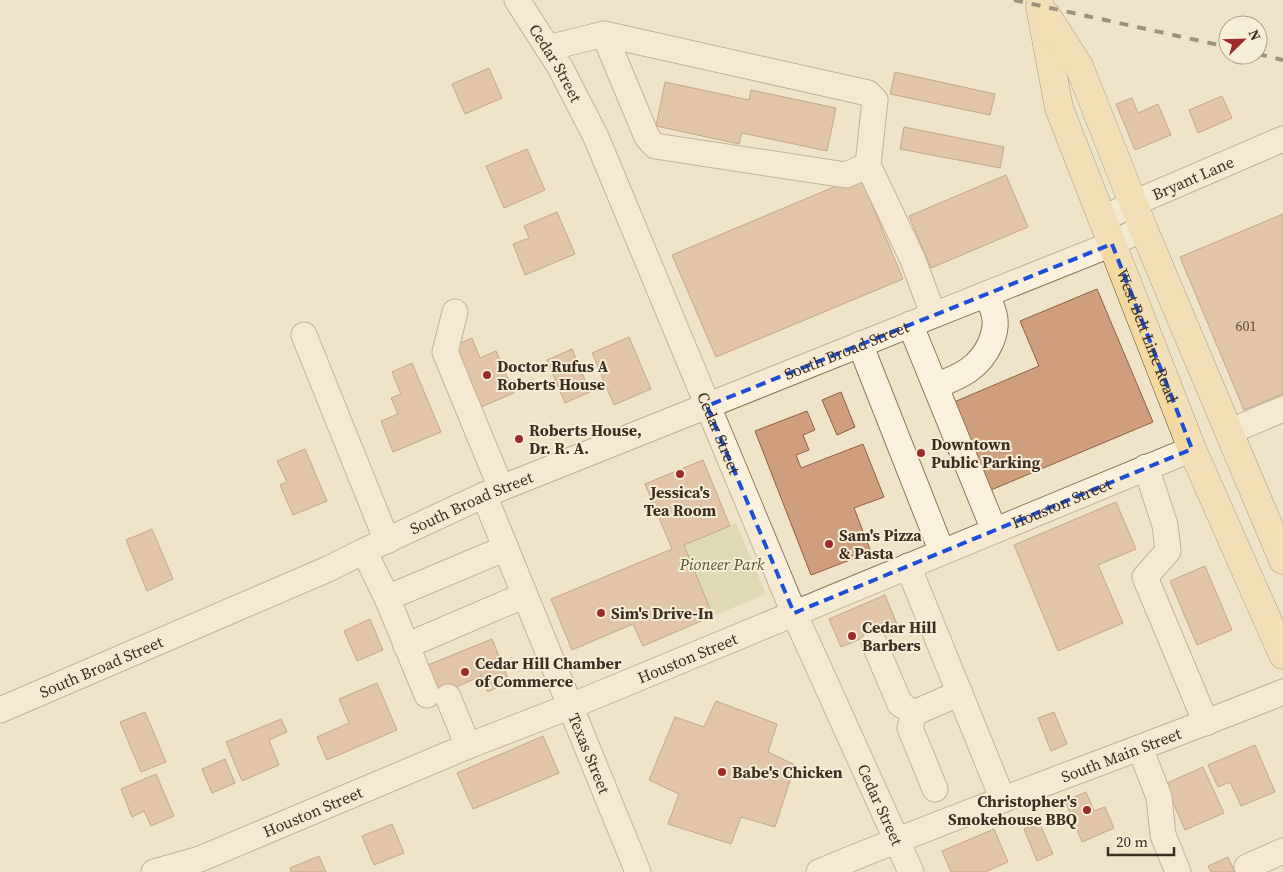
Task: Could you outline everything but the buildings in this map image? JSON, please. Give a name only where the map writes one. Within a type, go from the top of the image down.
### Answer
[{"type":"main road","name":"West Belt Line Road","points":[[1038,3],[1079,66],[1143,228],[1283,560]]},
{"type":"main road","name":"West Belt Line Road","points":[[1038,3],[1059,108],[1192,449],[1283,655]]},
{"type":"main road","points":[[1192,449],[1229,432]]},
{"type":"street","name":"Cedar Street","points":[[518,0],[580,104],[596,138],[794,613],[912,872]]},
{"type":"street","points":[[548,48],[604,34],[868,93],[875,100],[868,165],[912,260],[933,314]]},
{"type":"street","points":[[604,34],[647,137],[655,146],[846,175],[868,165]]},
{"type":"street","name":"Bryant Lane","points":[[1103,219],[1134,203],[1283,139]]},
{"type":"street","name":"South Broad Street","points":[[0,710],[319,573],[493,492],[933,314],[1112,244],[1143,228]]},
{"type":"street","points":[[936,386],[968,371],[986,354],[995,332],[995,321],[986,294]]},
{"type":"street","name":"Texas Street","points":[[455,312],[445,352],[493,492],[506,548],[638,872]]},
{"type":"street","points":[[910,324],[994,530]]},
{"type":"street","points":[[304,336],[387,541]]},
{"type":"street","points":[[860,344],[942,552]]},
{"type":"street","points":[[1229,432],[1283,409]]},
{"type":"street","name":"Houston Street","points":[[154,872],[200,859],[468,746],[571,706],[1192,449]]},
{"type":"street","points":[[1146,468],[1165,525],[1168,551],[1145,577],[1206,723]]},
{"type":"street","points":[[387,598],[506,548]]},
{"type":"street","points":[[364,551],[387,598],[406,646],[468,746]]},
{"type":"street","points":[[908,566],[1003,800]]},
{"type":"street","points":[[406,646],[526,595]]},
{"type":"street","points":[[874,643],[900,704],[914,713]]},
{"type":"street","name":"South Main Street","points":[[819,872],[897,840],[1283,692]]},
{"type":"street","points":[[914,713],[960,693]]},
{"type":"street","points":[[914,713],[910,728],[935,789]]},
{"type":"street","points":[[1140,748],[1159,797],[1163,835],[1178,872]]},
{"type":"street","points":[[1247,867],[1283,852]]},
{"type":"highlighted area","points":[[1112,244],[1192,449],[794,613],[707,406]]},
{"type":"green space","name":"Pioneer Park","points":[[736,523],[766,594],[713,616],[683,546]]},
{"type":"railway","points":[[1014,0],[1218,45]]},
{"type":"railway","points":[[1268,56],[1283,60]]},
{"type":"place","name":"Doctor Rufus A Roberts House","points":[[487,375]]},
{"type":"place","name":"Roberts House, Dr. R. A.","points":[[519,439]]},
{"type":"place","name":"Downtown Public Parking","points":[[921,453]]},
{"type":"place","name":"Jessica's Tea Room","points":[[680,474]]},
{"type":"place","name":"Sam's Pizza & Pasta","points":[[829,544]]},
{"type":"place","name":"Sim's Drive-In","points":[[601,613]]},
{"type":"place","name":"Cedar Hill Barbers","points":[[852,636]]},
{"type":"place","name":"Cedar Hill Chamber of Commerce","points":[[465,672]]},
{"type":"place","name":"Babe's Chicken","points":[[722,772]]},
{"type":"place","name":"Christopher's Smokehouse BBQ","points":[[1087,810]]}]
